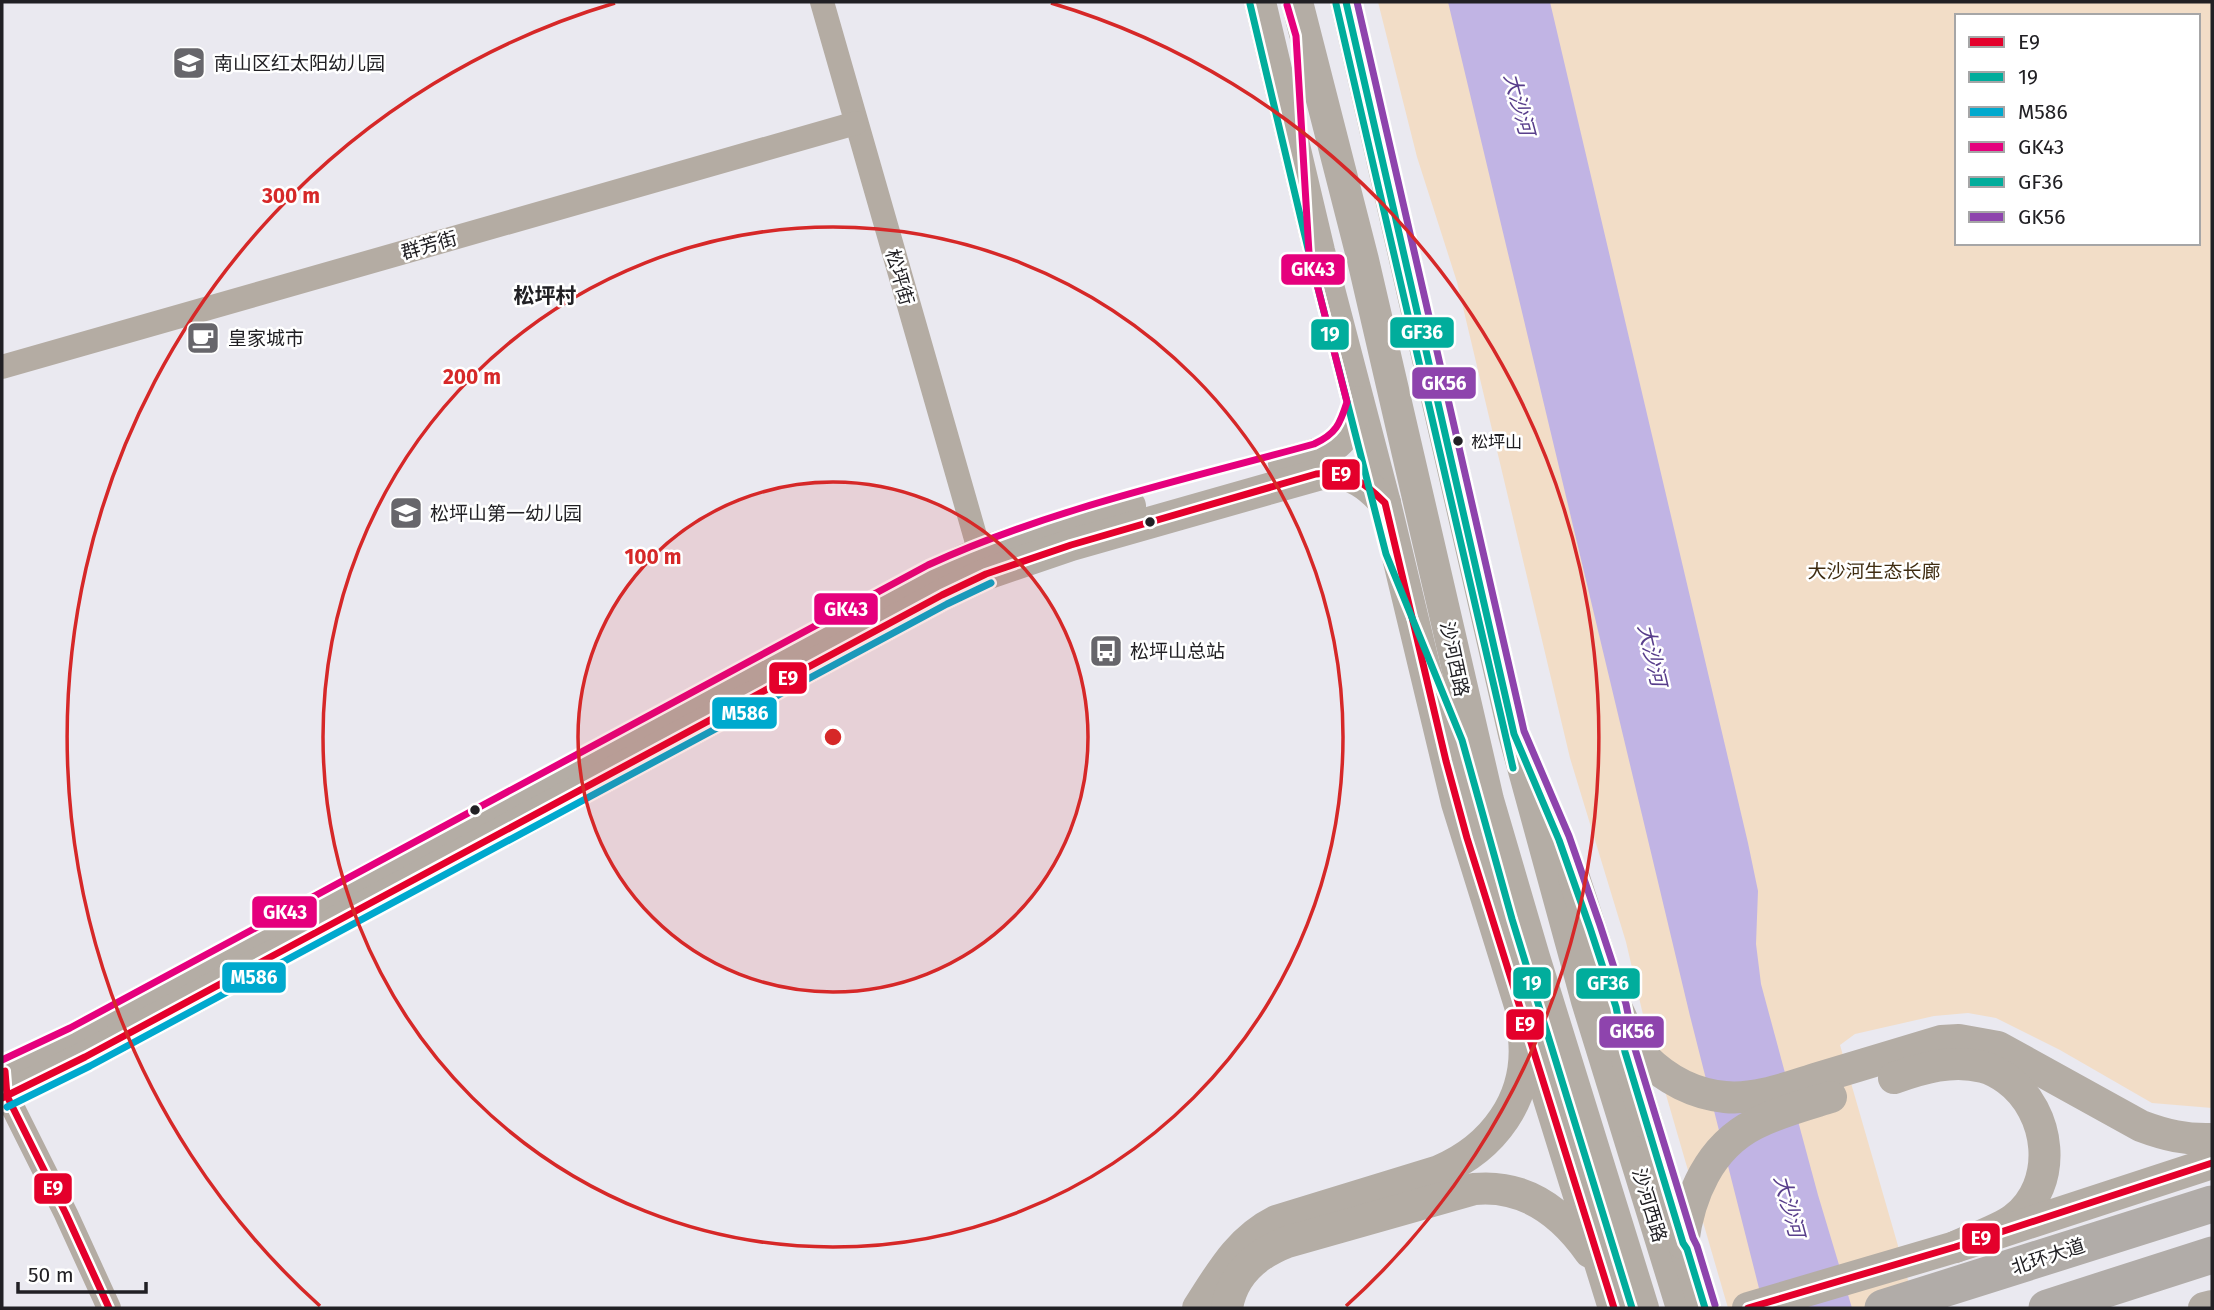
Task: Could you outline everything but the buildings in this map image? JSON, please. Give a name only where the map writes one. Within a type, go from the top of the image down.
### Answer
[{"type":"highway","name":"北环大道","points":[[1883,1308],[2212,1204]]},
{"type":"highway","points":[[2047,1308],[2212,1255]]},
{"type":"main road","points":[[1260,2],[1319,251],[1385,503],[1457,803],[1615,1308]]},
{"type":"main road","name":"沙河西路","points":[[1297,2],[1363,260],[1488,800],[1643,1308]]},
{"type":"main road","points":[[1331,2],[1355,102],[1383,164]]},
{"type":"main road","name":"沙河西路","points":[[1346,2],[1514,734],[1587,1001],[1682,1308]]},
{"type":"main road","points":[[1306,34],[1319,251]]},
{"type":"main road","points":[[3,1082],[75,1037],[932,575],[979,552],[1065,524],[1317,454],[1331,447],[1350,429],[1358,402]]},
{"type":"main road","points":[[3,1082],[85,1057],[986,573],[1084,541],[1328,472],[1339,472],[1359,480],[1385,503]]},
{"type":"main road","points":[[1396,551],[1472,737]]},
{"type":"main road","points":[[1514,734],[1572,872],[1616,1007],[1632,1042],[1643,1057],[1667,1077],[1696,1091],[1725,1097],[1741,1097],[1928,1056],[1949,1064],[1984,1067],[2018,1087],[2038,1116],[2043,1135],[2043,1169],[2038,1188],[2014,1220],[1955,1247]]},
{"type":"main road","points":[[1616,1007],[1625,1052],[1705,1308]]},
{"type":"main road","points":[[1442,1183],[1457,1163],[1489,1138],[1510,1108],[1517,1093],[1525,1059],[1522,1012]]},
{"type":"main road","points":[[1683,1244],[1691,1200],[1701,1179],[1719,1152],[1735,1137],[1755,1124],[1928,1056],[1941,1041],[1959,1040],[1998,1047],[2141,1126],[2164,1135],[2189,1140],[2212,1139]]},
{"type":"main road","points":[[1748,1308],[1955,1247],[2212,1163]]},
{"type":"main road","points":[[1198,1308],[1235,1253],[1259,1229],[1281,1231],[1442,1183],[1506,1190],[1530,1197],[1552,1210],[1570,1227],[1603,1272]]},
{"type":"main road","points":[[1227,1308],[1230,1294],[1245,1269],[1272,1248],[1281,1231]]},
{"type":"main road","points":[[2204,1308],[2212,1306]]},
{"type":"street","name":"松坪街","points":[[822,2],[979,552]]},
{"type":"street","name":"群芳街","points":[[2,367],[856,123]]},
{"type":"street","points":[[3,1082],[109,1308]]},
{"type":"green space","name":"大沙河生态长廊","points":[[1378,2],[2212,2],[2212,1108],[2152,1103],[2060,1050],[1996,1018],[1968,1013],[1934,1016],[1855,1034],[1840,1045],[1916,1308],[1728,1308],[1644,1019],[1626,942],[1570,758],[1457,282],[1417,157]]},
{"type":"water","name":"大沙河","points":[[1448,2],[1550,2],[1748,843],[1758,891],[1756,944],[1761,984],[1818,1195],[1852,1308],[1764,1308],[1690,1016]]},
{"type":"transit line","name":"GF36","points":[[1346,2],[1514,734],[1559,840],[1590,928],[1616,1007],[1625,1052],[1705,1308]]},
{"type":"transit line","name":"GK56","points":[[1357,2],[1524,731],[1569,836],[1600,925],[1626,1004],[1635,1049],[1715,1305]]},
{"type":"transit line","name":"19","points":[[1250,4],[1309,253],[1386,554],[1462,740],[1512,919],[1632,1308]]},
{"type":"transit line","name":"19","points":[[1336,4],[1513,768]]},
{"type":"transit line","name":"GK43","points":[[2,1060],[70,1028],[928,565],[974,545],[1069,512],[1314,444],[1332,432],[1347,402],[1309,253],[1296,36],[1287,5]]},
{"type":"transit line","name":"E9","points":[[2,1098],[85,1057],[942,595],[986,574],[1071,545],[1316,474],[1337,474],[1362,483],[1385,503],[1467,838],[1614,1308]]},
{"type":"transit line","name":"M586","points":[[7,1107],[90,1066],[947,604],[991,583]]},
{"type":"transit line","name":"E9","points":[[2,1072],[5,1071],[7,1096],[109,1308]]},
{"type":"transit line","name":"E9","points":[[1748,1308],[1955,1247],[2212,1163]]},
{"type":"place","name":"南山区红太阳幼儿园","points":[[189,63]]},
{"type":"place","name":"皇家城市","points":[[203,338]]},
{"type":"place","name":"松坪山","points":[[1458,441]]},
{"type":"place","name":"松坪山第一幼儿园","points":[[406,513]]},
{"type":"place","name":"松坪山总站","points":[[1106,651]]},
{"type":"district","name":"松坪村","points":[[545,296]]}]
